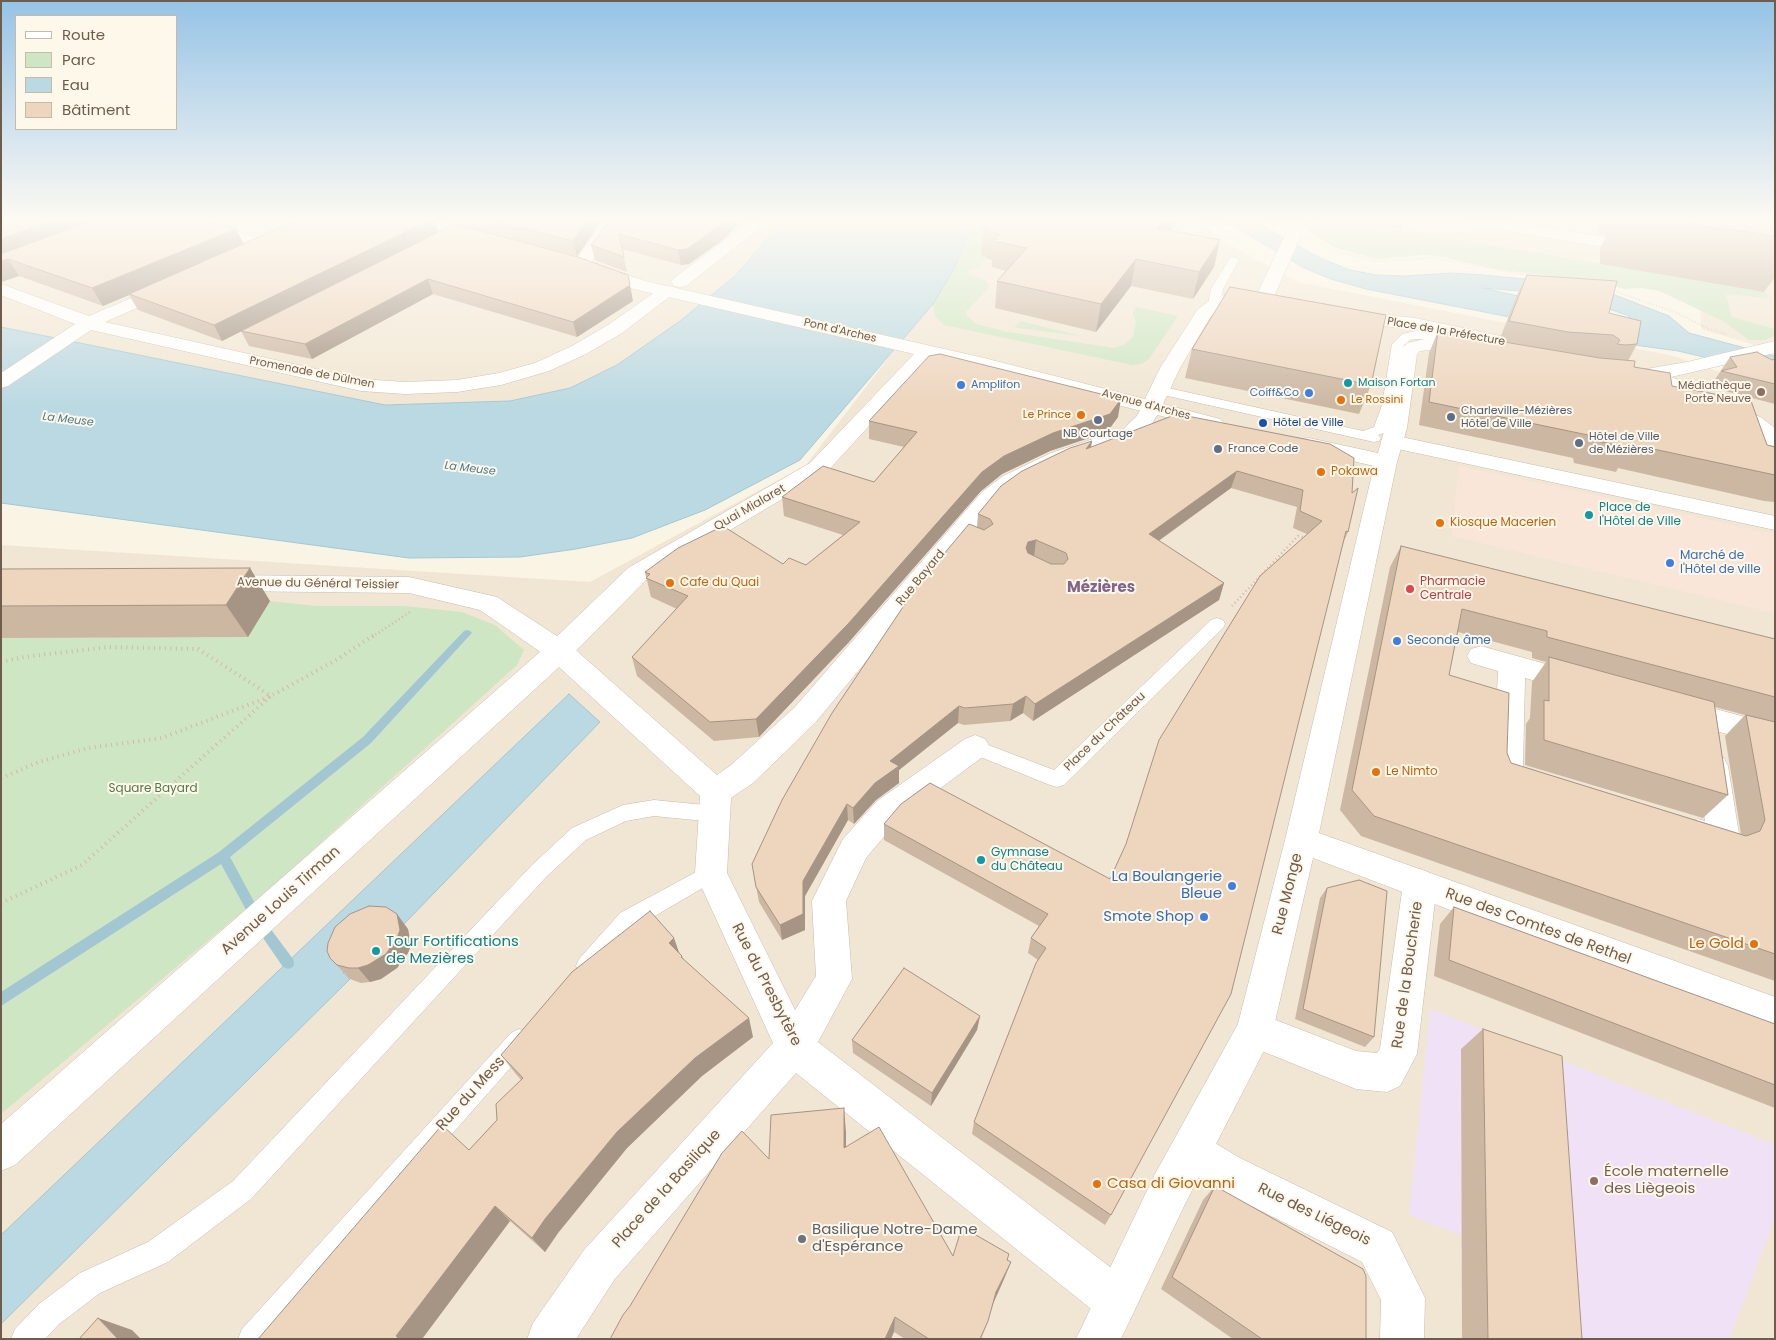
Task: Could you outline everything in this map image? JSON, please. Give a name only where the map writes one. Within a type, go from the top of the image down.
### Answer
[{"type":"street","points":[[1,382],[89,323],[181,283]]},
{"type":"street","points":[[634,283],[640,285],[682,289]]},
{"type":"street","name":"Promenade de Dülmen","points":[[1,289],[89,323],[361,385],[406,388],[457,386],[501,379],[542,367],[580,350],[682,289],[689,283]]},
{"type":"street","points":[[1263,301],[1271,283]]},
{"type":"street","name":"Pont d'Arches","points":[[682,289],[916,345]]},
{"type":"street","points":[[1214,304],[1234,298],[1282,304]]},
{"type":"street","name":"Rue Bayard","points":[[715,803],[742,774],[805,714],[968,534],[990,497],[1011,481],[1059,458],[1131,434],[1145,420],[1151,394],[1204,313],[1214,304]]},
{"type":"street","name":"Place de la Préfecture","points":[[1331,314],[1415,324],[1540,357]]},
{"type":"street","points":[[217,353],[242,340]]},
{"type":"street","name":"Rue Monge","points":[[1116,1300],[1191,1151],[1255,1030],[1301,840],[1389,452],[1410,349],[1421,345],[1436,344],[1540,357]]},
{"type":"street","points":[[916,345],[981,347],[1072,368]]},
{"type":"street","name":"Avenue d'Arches","points":[[916,345],[1151,394],[1231,426]]},
{"type":"street","name":"Quai Mialaret","points":[[559,651],[637,574],[818,468],[916,345]]},
{"type":"street","points":[[1646,375],[1695,366],[1771,348]]},
{"type":"street","points":[[1695,366],[1706,382],[1742,414]]},
{"type":"street","points":[[1605,371],[1646,375],[1687,389],[1742,414],[1755,422],[1775,440]]},
{"type":"street","points":[[1287,439],[1389,452],[1441,452],[1775,523]]},
{"type":"street","name":"Avenue du Général Teissier","points":[[200,583],[408,585],[488,603],[559,651]]},
{"type":"street","points":[[559,651],[715,803]]},
{"type":"street","name":"Avenue Louis Tirman","points":[[1,1151],[559,651]]},
{"type":"street","points":[[1481,656],[1595,687]]},
{"type":"street","points":[[1512,664],[1508,774],[1555,788]]},
{"type":"street","points":[[1660,705],[1775,736]]},
{"type":"street","points":[[1668,823],[1724,840],[1706,717]]},
{"type":"street","name":"Place de la Basilique","points":[[549,1339],[599,1265],[794,1047],[834,979],[829,901],[854,849],[888,810],[975,747]]},
{"type":"street","name":"Rue du Presbytère","points":[[715,803],[711,872],[794,1047],[1116,1300]]},
{"type":"street","name":"Rue des Comtes de Rethel","points":[[1301,840],[1775,1015]]},
{"type":"street","name":"Rue de la Boucherie","points":[[1255,1030],[1356,1070],[1386,1073],[1398,1054],[1420,884]]},
{"type":"street","name":"Rue des Liégeois","points":[[1191,1151],[1226,1172],[1377,1247],[1403,1298],[1402,1339]]},
{"type":"street","points":[[1098,1339],[1116,1300]]},
{"type":"lane","points":[[1214,304],[1217,288],[1220,283]]},
{"type":"lane","points":[[1363,436],[1379,430],[1382,425],[1389,405],[1398,344],[1406,337],[1426,335],[1540,357]]},
{"type":"lane","name":"Avenue d'Arches","points":[[1151,394],[1363,436],[1389,452]]},
{"type":"lane","name":"Place du Château","points":[[975,747],[1057,779],[1217,624]]},
{"type":"lane","points":[[25,1339],[49,1314],[90,1283],[158,1252],[242,1190],[540,871],[579,834],[623,812],[715,803]]},
{"type":"lane","points":[[569,986],[628,920],[711,872]]},
{"type":"lane","name":"Rue du Mess","points":[[252,1339],[536,1022]]},
{"type":"path","points":[[1606,289],[1641,299],[1675,312],[1709,329],[1733,336]]},
{"type":"path","points":[[1217,624],[1267,567],[1298,536],[1308,539]]},
{"type":"path","points":[[1,778],[39,762],[88,748],[162,738],[272,696],[336,660],[440,592]]},
{"type":"path","points":[[1,662],[24,657],[109,648],[198,649],[272,696]]},
{"type":"path","points":[[1,903],[82,865],[272,696]]},
{"type":"shaded area","points":[[1,283],[727,283],[680,321],[617,365],[570,388],[510,401],[385,405],[1,327]]},
{"type":"shaded area","points":[[946,283],[1301,283],[1674,356],[1720,372],[1775,380],[1775,1339],[1,1339],[1,545],[590,582],[806,465],[909,331],[933,304]]},
{"type":"shaded area","points":[[1640,283],[1775,283],[1775,351],[1701,329],[1700,294]]},
{"type":"shaded area","name":"Marché de l'Hôtel de ville","points":[[1459,466],[1775,534],[1775,613],[1452,536]]},
{"type":"shaded area","name":"École maternelle des Liègeois","points":[[1430,1009],[1773,1144],[1775,1147],[1775,1218],[1729,1339],[1462,1339],[1461,1235],[1409,1215]]},
{"type":"green space","points":[[946,283],[987,283],[990,286],[966,312],[967,316],[976,324],[1008,332],[1114,348],[1124,345],[1133,337],[1136,322],[1133,313],[1136,307],[1178,316],[1149,359],[1141,364],[1132,365],[944,325],[935,316],[933,304]]},
{"type":"green space","points":[[1597,283],[1709,283],[1764,292],[1770,298],[1726,294],[1732,317],[1775,329],[1775,335],[1765,340],[1749,340],[1723,321],[1659,291],[1642,288],[1625,289]]},
{"type":"green space","points":[[1020,321],[1082,336],[1015,327]]},
{"type":"green space","name":"Square Bayard","points":[[270,601],[316,606],[405,606],[462,612],[495,625],[524,650],[517,665],[271,888],[1,1114],[1,638]]},
{"type":"water","name":"La Meuse","points":[[727,283],[946,283],[933,304],[800,460],[705,510],[632,538],[520,557],[409,558],[1,503],[1,327],[385,405],[510,401],[570,388],[617,365],[680,321]]},
{"type":"water","points":[[1343,283],[1546,283],[1610,293],[1669,316],[1689,333],[1775,356],[1775,380],[1746,367],[1678,351],[1627,344],[1629,316],[1581,299],[1483,288],[1527,298],[1520,319],[1366,289]]},
{"type":"water","points":[[569,694],[600,722],[403,925],[343,973],[350,979],[1,1324],[1,1235]]},
{"type":"building","points":[[76,283],[105,283],[92,288]]},
{"type":"building","points":[[155,283],[301,283],[214,325],[129,294]]},
{"type":"building","points":[[338,283],[421,283],[305,344],[241,331]]},
{"type":"building","points":[[440,283],[630,283],[630,285],[573,322]]},
{"type":"building","points":[[1004,283],[1118,283],[1101,304]]},
{"type":"building","points":[[1524,283],[1617,283],[1609,313],[1641,321],[1637,344],[1626,345],[1617,344],[1620,340],[1613,335],[1568,332],[1509,321]]},
{"type":"building","points":[[1230,287],[1386,315],[1371,385],[1192,349]]},
{"type":"building","points":[[1438,331],[1600,358],[1635,361],[1634,367],[1670,373],[1672,386],[1751,401],[1767,445],[1775,447],[1775,475],[1630,444],[1631,448],[1588,439],[1588,435],[1429,402]]},
{"type":"building","points":[[1757,352],[1772,360],[1775,359],[1775,384],[1721,371],[1737,367],[1730,357]]},
{"type":"building","points":[[940,354],[1121,399],[1110,414],[1053,433],[1004,456],[982,472],[848,624],[756,719],[710,722],[632,657],[688,596],[646,578],[650,574],[645,572],[678,548],[723,526],[783,564],[789,558],[806,565],[860,522],[782,497],[823,466],[874,482],[917,432],[869,421],[929,356]]},
{"type":"building","points":[[1177,414],[1330,444],[1354,458],[1352,493],[1358,488],[1231,994],[1111,1215],[974,1122],[1036,963],[1046,948],[1031,938],[1048,914],[884,824],[901,804],[930,783],[1110,879],[1126,844],[1159,740],[1260,576],[1322,521],[1300,511],[1303,490],[1237,471],[1149,534],[1224,583],[1035,704],[1026,696],[1013,704],[965,708],[959,706],[890,761],[899,766],[875,783],[853,808],[847,804],[803,881],[803,914],[780,925],[756,887],[752,864],[782,800],[832,713],[917,586],[969,524],[984,530],[993,524],[990,519],[978,514],[1001,486],[1022,471],[1070,448],[1092,441],[1086,449]],"holes":[[[1036,540],[1066,553],[1068,559],[1064,564],[1051,564],[1028,553],[1026,548],[1028,542]]]},
{"type":"building","points":[[1401,546],[1775,639],[1775,697],[1547,637],[1547,631],[1462,609],[1449,675],[1509,693],[1507,753],[1511,763],[1746,836],[1760,831],[1765,820],[1746,715],[1775,722],[1775,954],[1374,816],[1352,790]]},
{"type":"building","points":[[250,568],[226,605],[1,606],[1,569]]},
{"type":"building","points":[[1549,657],[1714,702],[1728,795],[1544,740],[1544,700],[1549,701]]},
{"type":"building","points":[[1359,880],[1387,891],[1374,1037],[1303,1009],[1327,888]]},
{"type":"building","points":[[369,906],[386,907],[397,914],[400,930],[397,938],[386,954],[368,965],[349,968],[337,965],[330,958],[327,951],[328,943],[335,927],[350,914]]},
{"type":"building","points":[[1454,907],[1775,1024],[1775,1085],[1449,960]]},
{"type":"building","points":[[650,911],[674,938],[669,943],[681,957],[749,1018],[695,1058],[617,1132],[545,1219],[532,1238],[495,1206],[396,1336],[399,1339],[258,1339],[442,1125],[469,1150],[497,1120],[496,1104],[523,1078],[501,1055],[572,972]]},
{"type":"building","points":[[904,968],[980,1016],[932,1093],[852,1040]]},
{"type":"building","points":[[1483,1029],[1562,1056],[1582,1339],[1488,1339]]},
{"type":"building","name":"Basilique Notre-Dame d'Espérance","points":[[844,1108],[844,1148],[879,1127],[953,1256],[962,1227],[1009,1254],[1007,1260],[1011,1262],[996,1292],[988,1321],[980,1339],[929,1339],[895,1317],[885,1339],[610,1339],[722,1153],[742,1131],[769,1159],[771,1115]]},
{"type":"building","points":[[1215,1186],[1363,1269],[1366,1276],[1366,1339],[1262,1339],[1172,1277]]},
{"type":"building","points":[[98,1318],[118,1339],[79,1339]]},
{"type":"waterway","points":[[223,856],[367,740],[467,633]]},
{"type":"waterway","points":[[1,1000],[223,856]]},
{"type":"waterway","points":[[223,856],[254,913]]},
{"type":"waterway","points":[[263,928],[288,963]]},
{"type":"place","name":"Maison Fortan","points":[[1348,383]]},
{"type":"place","name":"Amplifon","points":[[961,385]]},
{"type":"place","name":"Médiathèque Porte Neuve","points":[[1761,392]]},
{"type":"place","name":"Coiff&Co","points":[[1309,393]]},
{"type":"place","name":"Le Rossini","points":[[1341,400]]},
{"type":"place","name":"Le Prince","points":[[1081,415]]},
{"type":"place","name":"Charleville-Mézières Hôtel de Ville","points":[[1451,417]]},
{"type":"place","name":"NB Courtage","points":[[1098,420]]},
{"type":"place","name":"Hôtel de Ville","points":[[1263,423]]},
{"type":"place","name":"Hôtel de Ville de Mézières","points":[[1579,443]]},
{"type":"place","name":"France Code","points":[[1218,449]]},
{"type":"place","name":"Pokawa","points":[[1321,472]]},
{"type":"place","name":"Place de l'Hôtel de Ville","points":[[1589,515]]},
{"type":"place","name":"Kiosque Macerien","points":[[1440,523]]},
{"type":"place","name":"Marché de l'Hôtel de ville","points":[[1670,563]]},
{"type":"place","name":"Cafe du Quai","points":[[670,583]]},
{"type":"place","name":"Pharmacie Centrale","points":[[1410,589]]},
{"type":"place","name":"Seconde âme","points":[[1397,641]]},
{"type":"place","name":"Le Nimto","points":[[1376,772]]},
{"type":"place","name":"Gymnase du Château","points":[[981,860]]},
{"type":"place","name":"La Boulangerie Bleue","points":[[1232,886]]},
{"type":"place","name":"Smote Shop","points":[[1204,917]]},
{"type":"place","name":"Le Gold","points":[[1754,944]]},
{"type":"place","name":"Tour Fortifications de Mezières","points":[[376,951]]},
{"type":"place","name":"École maternelle des Liègeois","points":[[1594,1181]]},
{"type":"place","name":"Casa di Giovanni","points":[[1097,1184]]},
{"type":"place","name":"Basilique Notre-Dame d'Espérance","points":[[802,1239]]},
{"type":"district","name":"Mézières","points":[[1101,588]]}]
